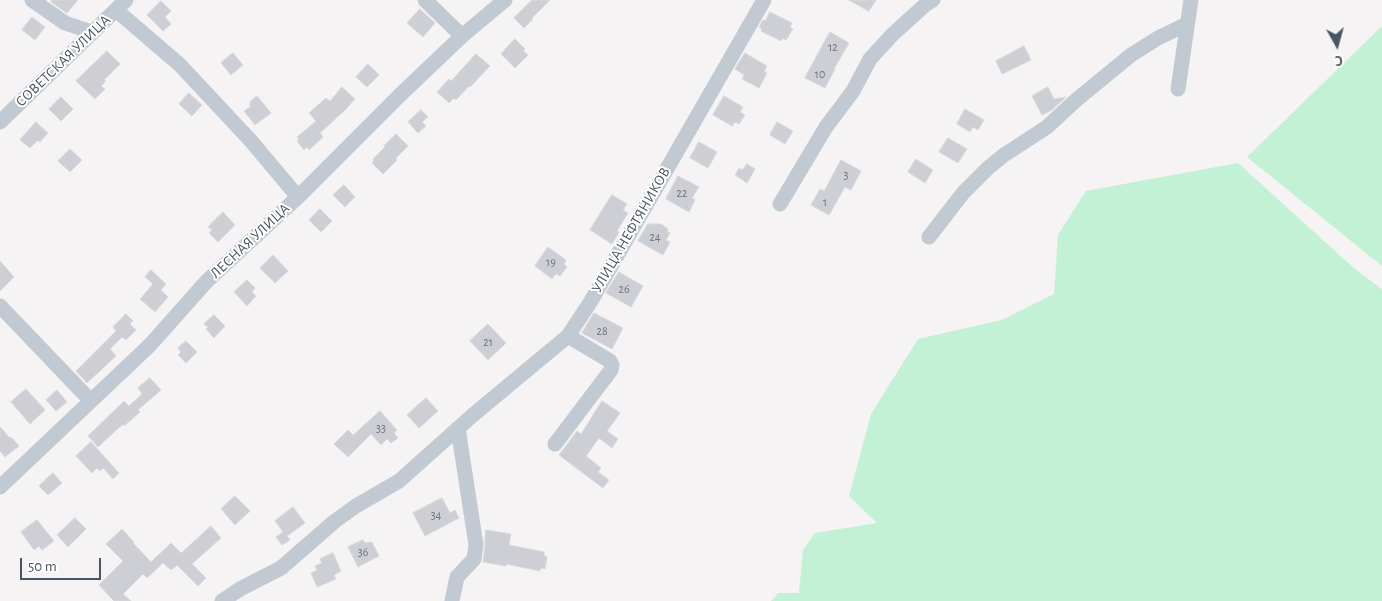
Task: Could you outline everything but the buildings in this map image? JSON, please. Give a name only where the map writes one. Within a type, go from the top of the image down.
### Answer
[{"type":"street","points":[[32,0],[65,23],[92,32]]},
{"type":"street","points":[[425,0],[462,36]]},
{"type":"street","name":"ЛЕСНАЯ УЛИЦА","points":[[0,487],[150,345],[206,282],[298,196],[462,36],[505,0]]},
{"type":"street","name":"УЛИЦА НЕФТЯНИКОВ","points":[[222,601],[240,589],[281,568],[335,521],[356,506],[399,482],[458,428],[568,336],[764,0]]},
{"type":"street","points":[[780,204],[826,128],[853,91],[870,59],[892,35],[933,0]]},
{"type":"street","points":[[1178,90],[1191,0]]},
{"type":"street","points":[[121,5],[251,141],[298,196]]},
{"type":"street","name":"СОВЕТСКАЯ УЛИЦА","points":[[0,122],[121,5]]},
{"type":"street","points":[[929,237],[963,193],[988,168],[1004,155],[1047,127],[1075,100],[1131,55],[1158,38],[1187,24]]},
{"type":"street","points":[[0,306],[91,401]]},
{"type":"street","points":[[555,444],[611,370],[612,365],[610,361],[568,336]]},
{"type":"street","points":[[452,601],[457,578],[474,559],[476,545],[458,428]]},
{"type":"green space","points":[[1382,26],[1382,266],[1247,157]]},
{"type":"green space","points":[[1238,163],[1356,270],[1382,289],[1382,601],[771,601],[778,593],[799,593],[803,550],[815,533],[877,523],[849,496],[871,414],[918,339],[1002,320],[1054,294],[1058,235],[1086,191]]}]
